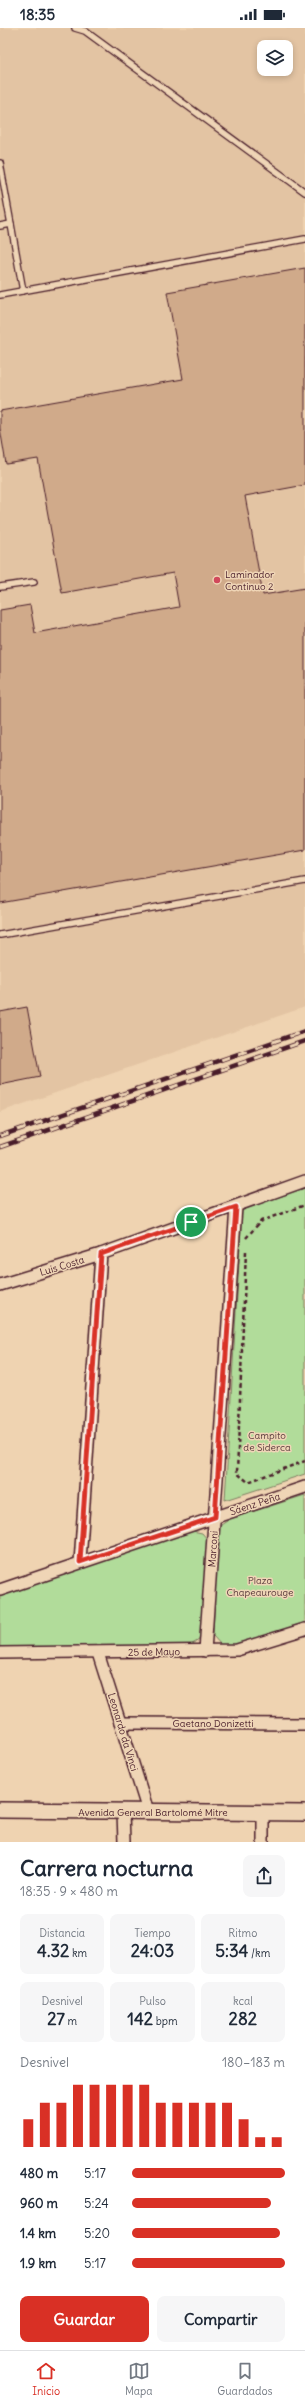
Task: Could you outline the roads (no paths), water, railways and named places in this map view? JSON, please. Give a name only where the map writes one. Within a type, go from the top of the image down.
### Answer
[{"type":"main road","name":"Avenida General Bartolomé Mitre","points":[[0,1810],[305,1813]]},
{"type":"street","name":"Luis Costa","points":[[0,1285],[101,1254],[236,1207],[305,1181]]},
{"type":"street","name":"Marconi","points":[[205,1651],[236,1207]]},
{"type":"street","points":[[80,1562],[101,1254]]},
{"type":"street","name":"Sáenz Peña","points":[[0,1590],[305,1488]]},
{"type":"street","name":"25 de Mayo","points":[[0,1653],[98,1653],[237,1650],[305,1629]]},
{"type":"street","name":"Leonardo da Vinci","points":[[98,1653],[148,1812]]},
{"type":"street","name":"Gaetano Donizetti","points":[[120,1723],[305,1724]]},
{"type":"street","points":[[124,1812],[124,1842]]},
{"type":"street","points":[[263,1842],[264,1812]]},
{"type":"lane","points":[[75,28],[85,31],[305,192]]},
{"type":"lane","points":[[0,163],[23,291]]},
{"type":"lane","points":[[0,226],[12,224]]},
{"type":"lane","points":[[0,295],[305,239]]},
{"type":"lane","points":[[0,587],[34,582]]},
{"type":"lane","points":[[0,935],[305,881]]},
{"type":"railway","points":[[0,1136],[305,1031]]},
{"type":"railway","points":[[0,1147],[305,1041]]},
{"type":"place","name":"Laminador Continuo 2","points":[[217,580]]},
{"type":"park label","name":"Campito de Siderca","points":[[267,1440]]},
{"type":"park label","name":"Plaza Chapeaurouge","points":[[260,1586]]}]
